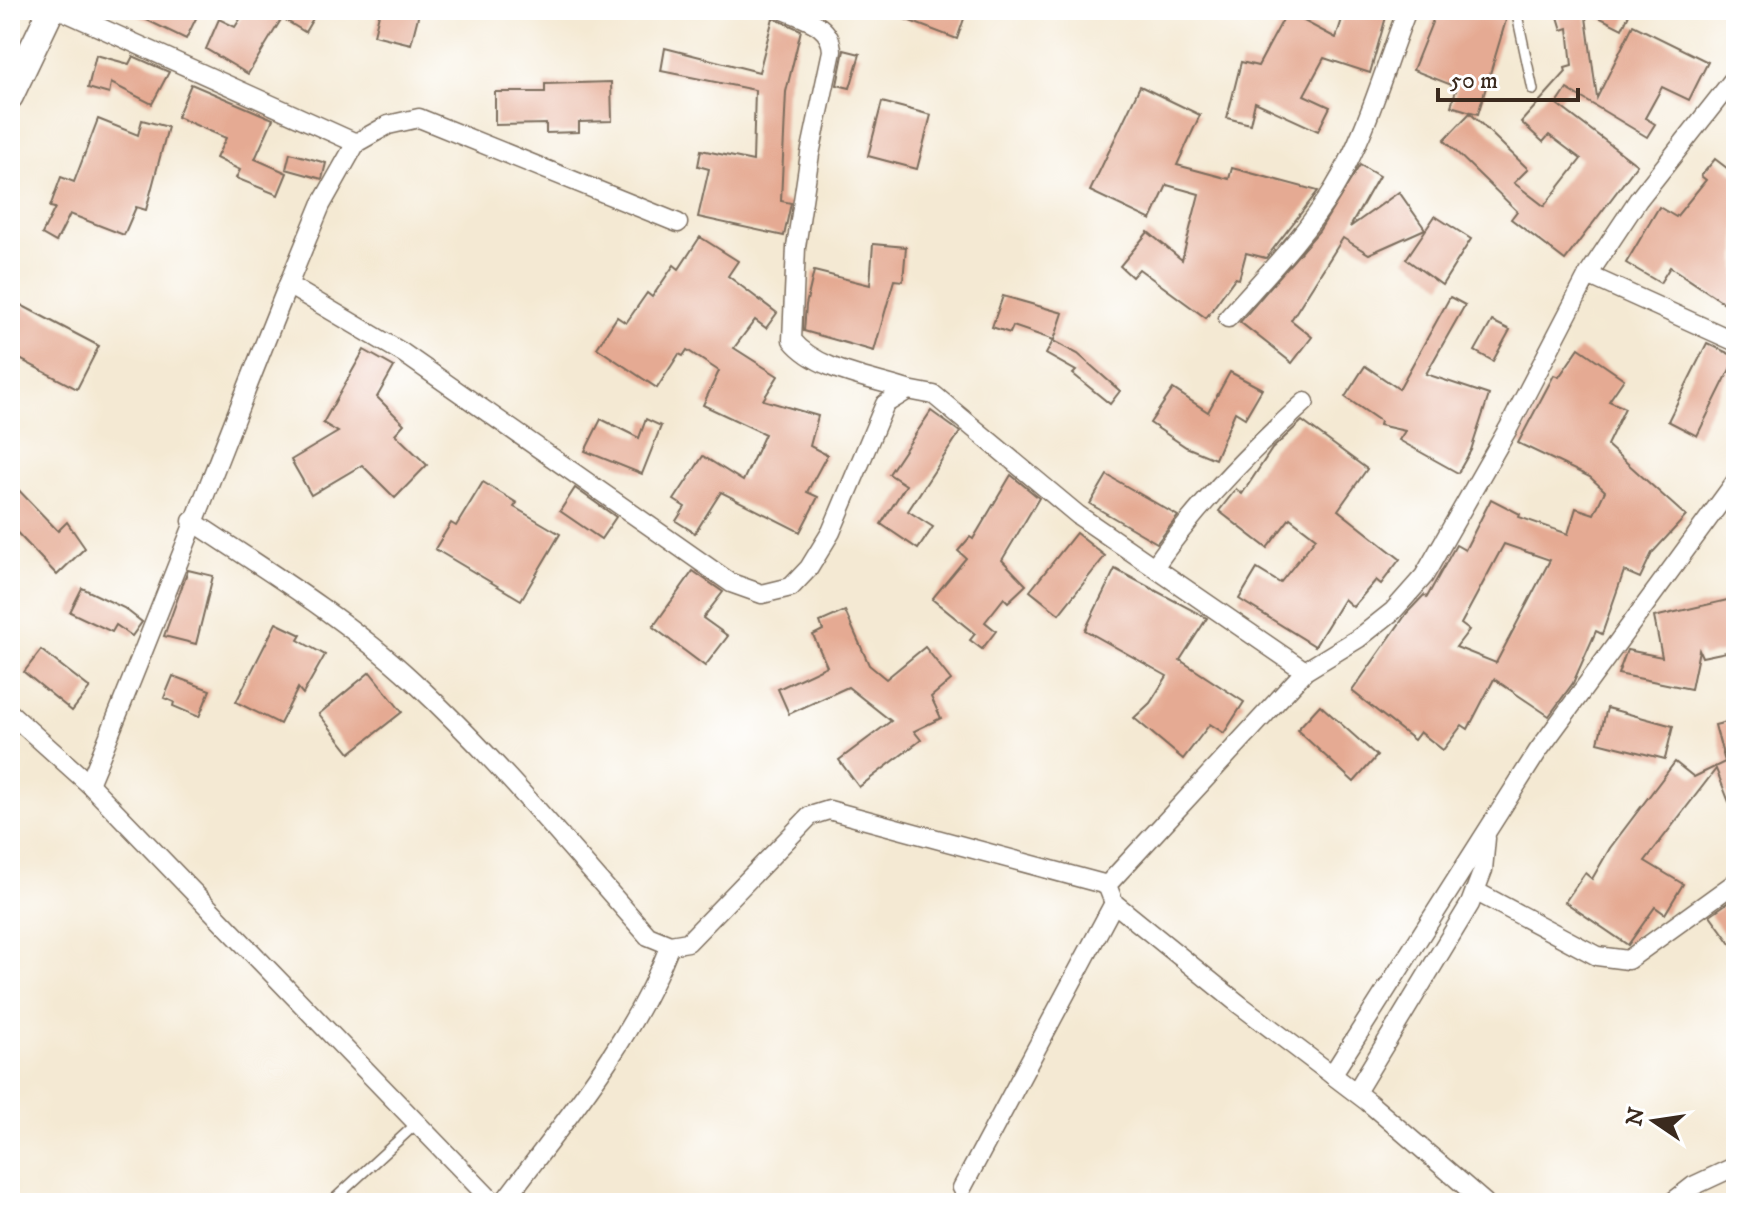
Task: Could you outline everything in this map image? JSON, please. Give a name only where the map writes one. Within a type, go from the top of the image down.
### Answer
[{"type":"main road","points":[[10,96],[51,10]]},
{"type":"street","points":[[61,10],[356,143]]},
{"type":"street","points":[[784,10],[822,27],[832,41],[796,247],[792,340],[802,353],[908,390],[934,395],[1078,515],[1305,671]]},
{"type":"street","points":[[1228,318],[1288,251],[1333,190],[1355,145],[1407,10]]},
{"type":"street","points":[[1107,885],[1305,671],[1359,638],[1393,611],[1424,576],[1509,427],[1588,275],[1638,200],[1736,76]]},
{"type":"street","points":[[89,784],[154,630],[192,521],[321,205],[356,143],[388,125],[419,118],[678,223]]},
{"type":"street","points":[[1588,275],[1736,342]]},
{"type":"street","points":[[288,285],[403,353],[731,583],[762,594],[791,587],[809,568],[831,532],[885,404],[908,390]]},
{"type":"street","points":[[1154,567],[1187,519],[1268,435],[1305,402]]},
{"type":"street","points":[[1332,1075],[1538,751],[1736,481]]},
{"type":"street","points":[[192,521],[334,615],[412,680],[492,759],[648,936],[670,945],[688,942],[810,816],[829,810],[1107,885]]},
{"type":"street","points":[[10,713],[89,784],[494,1203]]},
{"type":"street","points":[[1356,1092],[1475,891],[1483,870],[1486,835]]},
{"type":"street","points":[[1475,891],[1597,956],[1628,960],[1736,882]]},
{"type":"street","points":[[1107,885],[1114,903],[1356,1092],[1485,1203]]},
{"type":"street","points":[[962,1188],[1114,903]]},
{"type":"street","points":[[503,1203],[619,1048],[651,994],[670,945]]},
{"type":"street","points":[[1671,1203],[1693,1186],[1736,1166]]},
{"type":"lane","points":[[1516,10],[1533,90]]},
{"type":"lane","points":[[330,1203],[416,1124]]},
{"type":"building","points":[[126,10],[200,10],[186,39]]},
{"type":"building","points":[[246,10],[318,10],[305,32],[282,18],[248,74],[206,49],[219,19],[235,27]]},
{"type":"building","points":[[380,10],[419,13],[411,44],[374,35]]},
{"type":"building","points":[[881,10],[967,10],[957,39]]},
{"type":"building","points":[[1345,10],[1388,10],[1370,73],[1324,58],[1304,95],[1330,107],[1318,131],[1255,102],[1250,124],[1227,118],[1241,62],[1258,66],[1287,12],[1336,38]]},
{"type":"building","points":[[1437,10],[1455,10],[1477,19],[1480,10],[1509,10],[1478,114],[1451,106],[1457,87],[1413,70]]},
{"type":"building","points":[[1556,10],[1585,10],[1597,98],[1633,25],[1708,62],[1689,100],[1662,87],[1645,118],[1655,124],[1647,137],[1567,89],[1557,104],[1637,165],[1565,260],[1511,219],[1517,211],[1444,140],[1470,113],[1528,169],[1514,183],[1544,206],[1581,159],[1549,135],[1543,142],[1521,122],[1566,72],[1565,68],[1572,66],[1568,28],[1562,30]]},
{"type":"building","points":[[1585,10],[1631,10],[1622,29]]},
{"type":"building","points":[[773,18],[801,30],[786,92],[781,201],[791,203],[784,236],[698,217],[709,169],[698,166],[701,150],[753,161],[755,90],[661,71],[665,48],[759,72]]},
{"type":"building","points":[[844,50],[860,54],[850,88],[837,85]]},
{"type":"building","points":[[96,55],[129,64],[133,56],[169,72],[152,104],[111,83],[109,94],[88,88]]},
{"type":"building","points":[[611,82],[612,121],[579,122],[579,132],[546,133],[546,124],[495,125],[495,92],[545,92],[545,84]]},
{"type":"building","points":[[191,84],[273,119],[255,159],[287,173],[278,195],[236,178],[240,170],[216,158],[226,138],[177,117]]},
{"type":"building","points":[[1140,86],[1200,115],[1177,165],[1229,179],[1232,168],[1318,191],[1266,258],[1246,253],[1239,279],[1235,278],[1206,318],[1139,269],[1132,277],[1120,266],[1148,232],[1182,260],[1199,194],[1167,185],[1151,220],[1090,191]]},
{"type":"building","points":[[882,102],[931,115],[917,169],[868,156]]},
{"type":"building","points":[[98,119],[138,135],[142,120],[168,127],[146,210],[136,207],[124,235],[70,214],[56,242],[42,234],[55,208],[50,207],[61,177],[74,182]]},
{"type":"building","points":[[290,153],[326,163],[322,179],[286,169]]},
{"type":"building","points":[[1715,159],[1736,175],[1736,295],[1729,306],[1670,267],[1660,283],[1626,263],[1659,207],[1676,217],[1706,180],[1701,176]]},
{"type":"building","points":[[1360,165],[1379,176],[1350,227],[1399,192],[1425,229],[1369,254],[1343,238],[1291,320],[1312,337],[1292,363],[1240,322],[1319,231]]},
{"type":"building","points":[[1435,216],[1471,239],[1442,285],[1406,259]]},
{"type":"building","points":[[700,237],[738,261],[728,276],[777,313],[766,328],[755,320],[734,348],[778,376],[763,400],[818,416],[810,446],[827,455],[807,492],[818,497],[800,532],[721,492],[695,533],[676,521],[685,507],[674,500],[703,456],[743,481],[765,434],[703,405],[719,371],[687,350],[683,356],[679,354],[657,388],[597,348],[617,317],[626,323],[647,293],[652,297],[674,265],[679,269]]},
{"type":"building","points":[[873,244],[906,247],[903,281],[894,280],[874,351],[804,331],[814,271],[870,285]]},
{"type":"building","points":[[1003,296],[1063,313],[1054,340],[1013,326],[1010,333],[992,327]]},
{"type":"building","points":[[1450,297],[1465,305],[1426,374],[1489,395],[1471,450],[1458,473],[1399,440],[1405,431],[1379,425],[1380,421],[1345,397],[1365,366],[1399,389]]},
{"type":"building","points":[[19,304],[99,346],[77,389],[10,354],[10,321]]},
{"type":"building","points":[[1492,321],[1510,330],[1493,361],[1475,351]]},
{"type":"building","points":[[1053,341],[1078,354],[1120,391],[1110,404],[1073,374],[1076,371],[1046,354]]},
{"type":"building","points":[[1707,343],[1736,357],[1697,436],[1668,421]]},
{"type":"building","points":[[1579,348],[1624,379],[1609,401],[1625,408],[1607,445],[1686,516],[1652,553],[1640,578],[1624,571],[1602,634],[1596,631],[1573,683],[1549,716],[1494,679],[1468,729],[1462,725],[1443,750],[1420,732],[1414,740],[1352,691],[1407,613],[1424,595],[1427,597],[1456,545],[1465,550],[1491,499],[1520,514],[1519,517],[1568,534],[1576,508],[1594,514],[1605,491],[1590,477],[1518,443],[1554,375],[1559,377]],"holes":[[[1504,544],[1550,560],[1496,663],[1456,647],[1469,630],[1461,624]]]},
{"type":"building","points":[[364,350],[394,367],[377,397],[404,424],[395,434],[427,465],[395,498],[362,465],[311,495],[291,460],[338,432],[323,423]]},
{"type":"building","points":[[1230,372],[1262,389],[1245,418],[1235,412],[1215,459],[1186,447],[1150,423],[1173,389],[1208,412]]},
{"type":"building","points":[[931,411],[960,432],[908,511],[933,527],[918,549],[881,524],[906,485],[889,474]]},
{"type":"building","points":[[601,419],[639,438],[646,419],[661,426],[642,474],[585,451]]},
{"type":"building","points":[[1302,421],[1367,469],[1338,510],[1400,559],[1381,584],[1376,580],[1353,607],[1344,599],[1315,646],[1239,599],[1257,569],[1280,583],[1316,538],[1290,518],[1267,548],[1219,511],[1236,489],[1242,494],[1272,449]]},
{"type":"building","points":[[1011,475],[1039,498],[1002,560],[1026,585],[1008,602],[1004,598],[985,622],[996,631],[982,649],[970,640],[975,634],[932,599],[966,558],[958,551],[970,537],[973,539]]},
{"type":"building","points":[[1107,475],[1178,516],[1157,543],[1090,504]]},
{"type":"building","points":[[10,481],[58,531],[67,522],[85,548],[57,575],[10,525]]},
{"type":"building","points":[[483,482],[517,503],[514,507],[560,534],[521,600],[435,549],[451,523],[456,526]]},
{"type":"building","points":[[575,488],[616,517],[601,539],[560,511]]},
{"type":"building","points":[[1076,533],[1105,556],[1059,614],[1030,591]]},
{"type":"building","points":[[1115,569],[1207,618],[1180,660],[1244,702],[1224,733],[1210,724],[1183,759],[1134,718],[1150,703],[1167,676],[1085,630]]},
{"type":"building","points":[[188,570],[213,576],[196,644],[164,636]]},
{"type":"building","points":[[693,571],[723,592],[703,618],[728,636],[705,666],[653,627]]},
{"type":"building","points":[[82,588],[124,608],[142,622],[132,636],[116,625],[112,632],[70,612]]},
{"type":"building","points":[[1736,598],[1736,650],[1702,657],[1699,650],[1691,689],[1618,674],[1627,650],[1662,657],[1654,617]]},
{"type":"building","points":[[845,611],[869,665],[886,679],[925,647],[951,680],[931,697],[941,718],[914,731],[921,740],[859,787],[839,760],[891,721],[848,687],[789,714],[778,689],[827,666],[813,635],[823,630],[820,622]]},
{"type":"building","points":[[276,623],[301,635],[298,640],[325,655],[303,694],[298,688],[280,724],[236,702]]},
{"type":"building","points":[[41,650],[90,688],[72,711],[24,672]]},
{"type":"building","points":[[370,672],[402,712],[350,753],[319,714]]},
{"type":"building","points":[[173,676],[210,690],[199,717],[173,706],[174,702],[164,698]]},
{"type":"building","points":[[1320,705],[1377,756],[1354,782],[1297,730]]},
{"type":"building","points":[[1607,708],[1673,726],[1665,759],[1598,742]]},
{"type":"building","points":[[1731,721],[1736,737],[1736,820],[1716,769],[1645,861],[1683,884],[1665,914],[1655,907],[1628,945],[1565,902],[1585,873],[1592,879],[1610,848],[1675,762],[1694,777],[1725,762],[1715,725]]},
{"type":"building","points":[[1736,897],[1736,951],[1710,915]]}]
